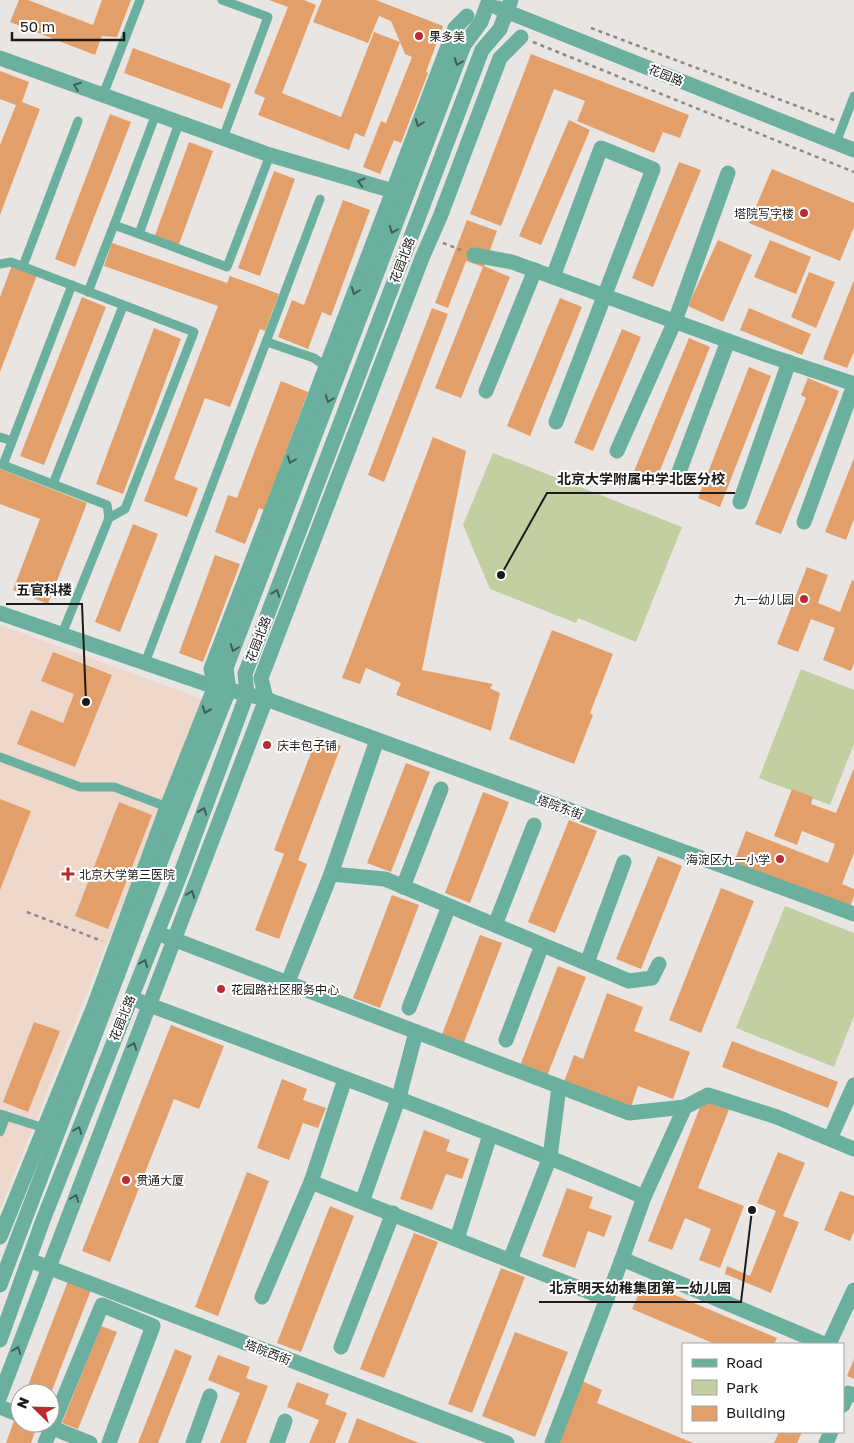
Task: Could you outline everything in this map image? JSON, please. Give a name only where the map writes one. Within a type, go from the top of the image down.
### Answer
[{"type":"street","name":"花园路","points":[[485,1],[509,6],[854,150]]},
{"type":"street","name":"花园北路","points":[[0,1286],[22,1227],[51,1130],[222,688],[226,668],[333,369],[399,196],[464,45],[481,22],[485,1]]},
{"type":"street","name":"花园北路","points":[[0,1340],[130,998],[182,870],[247,694],[245,674],[482,50],[500,29],[509,6]]},
{"type":"street","points":[[0,58],[270,155],[399,196],[456,28],[467,16]]},
{"type":"street","points":[[0,1396],[266,699],[261,678],[422,258],[444,207],[500,58],[521,37]]},
{"type":"street","points":[[553,277],[601,148],[654,169],[556,422]]},
{"type":"street","points":[[617,452],[675,321],[728,172]]},
{"type":"street","points":[[474,255],[512,262],[728,341],[854,384],[804,522]]},
{"type":"street","points":[[486,391],[535,270]]},
{"type":"street","points":[[679,472],[728,341]]},
{"type":"street","points":[[740,502],[789,362]]},
{"type":"street","name":"塔院东街","points":[[0,613],[222,688],[266,699],[854,914]]},
{"type":"street","points":[[288,982],[331,874],[377,740]]},
{"type":"street","points":[[403,887],[441,789]]},
{"type":"street","points":[[0,1237],[3,1221],[51,1130],[116,946],[174,810]]},
{"type":"street","points":[[496,925],[534,825]]},
{"type":"street","points":[[587,963],[624,862]]},
{"type":"street","points":[[331,874],[385,879],[629,981],[652,978],[659,964]]},
{"type":"street","points":[[409,1008],[449,906]]},
{"type":"street","points":[[156,932],[629,1113],[685,1107],[708,1095],[777,1116],[854,1149]]},
{"type":"street","points":[[506,1040],[542,945]]},
{"type":"street","points":[[130,998],[345,1079],[399,1097],[490,1135],[550,1156],[644,1197]]},
{"type":"street","points":[[362,1202],[399,1097],[416,1032]]},
{"type":"street","points":[[262,1297],[311,1182],[345,1079]]},
{"type":"street","points":[[830,1139],[854,1085]]},
{"type":"street","points":[[510,1260],[550,1156],[559,1087]]},
{"type":"street","points":[[552,1443],[644,1197],[685,1107]]},
{"type":"street","points":[[457,1239],[490,1135]]},
{"type":"street","points":[[311,1182],[607,1299]]},
{"type":"street","points":[[341,1346],[393,1214]]},
{"type":"street","name":"塔院西街","points":[[29,1260],[507,1443]]},
{"type":"street","points":[[622,1260],[822,1343]]},
{"type":"street","points":[[829,1343],[854,1290]]},
{"type":"street","points":[[60,1395],[102,1305],[154,1326],[109,1443]]},
{"type":"street","points":[[844,1403],[848,1393],[854,1395]]},
{"type":"street","points":[[193,1443],[210,1396]]},
{"type":"street","points":[[278,1443],[285,1421]]},
{"type":"street","points":[[60,1431],[90,1443]]},
{"type":"lane","points":[[103,95],[140,0]]},
{"type":"lane","points":[[222,0],[268,17],[222,138]]},
{"type":"lane","points":[[836,143],[854,96]]},
{"type":"lane","points":[[88,292],[156,114]]},
{"type":"lane","points":[[23,266],[78,121]]},
{"type":"lane","points":[[139,234],[179,123]]},
{"type":"lane","points":[[114,225],[227,267],[270,155]]},
{"type":"lane","points":[[145,663],[320,199]]},
{"type":"lane","points":[[0,265],[11,262],[23,266],[194,332],[125,510],[109,518]]},
{"type":"lane","points":[[62,634],[109,518],[107,505],[2,465],[72,285]]},
{"type":"lane","points":[[53,484],[123,306]]},
{"type":"lane","points":[[267,342],[314,358],[333,369]]},
{"type":"lane","points":[[0,437],[12,442]]},
{"type":"lane","points":[[0,757],[80,787],[114,787],[174,810]]},
{"type":"lane","points":[[0,1132],[3,1115],[51,1130]]},
{"type":"lane","points":[[3,1221],[22,1227]]},
{"type":"path","points":[[588,26],[844,123]]},
{"type":"path","points":[[521,37],[854,172]]},
{"type":"path","points":[[26,912],[116,946]]},
{"type":"shaded area","name":"北京大学第三医院","points":[[0,625],[205,700],[0,1209]]},
{"type":"green space","points":[[493,453],[682,527],[636,642],[578,618],[576,623],[490,589],[463,525]]},
{"type":"green space","points":[[801,669],[854,690],[854,744],[830,805],[759,778]]},
{"type":"green space","points":[[785,906],[854,933],[854,1016],[834,1067],[736,1028]]},
{"type":"building","points":[[19,0],[28,0],[93,25],[102,0],[131,0],[117,37],[102,36],[95,55],[10,22]]},
{"type":"building","points":[[269,0],[304,0],[316,5],[282,93],[341,117],[374,32],[400,42],[364,137],[355,133],[349,150],[258,115],[265,98],[254,93],[288,7]]},
{"type":"building","points":[[322,0],[376,0],[443,26],[426,72],[428,73],[401,143],[394,140],[380,174],[363,167],[381,121],[386,123],[412,57],[405,54],[391,21],[379,16],[368,43],[313,22]]},
{"type":"building","points":[[133,48],[231,84],[222,109],[124,73]]},
{"type":"building","points":[[531,54],[689,115],[680,138],[663,132],[654,153],[577,121],[585,101],[554,89],[501,226],[470,214]]},
{"type":"building","points":[[0,71],[29,82],[22,102],[40,109],[0,215],[0,145],[16,105],[0,99]]},
{"type":"building","points":[[110,114],[131,122],[75,267],[55,259]]},
{"type":"building","points":[[569,120],[590,130],[541,245],[519,236]]},
{"type":"building","points":[[189,142],[213,151],[178,247],[154,238]]},
{"type":"building","points":[[679,162],[701,170],[653,287],[632,278]]},
{"type":"building","name":"塔院写字楼","points":[[772,169],[854,203],[854,227],[840,261],[749,223]]},
{"type":"building","points":[[274,171],[295,179],[260,276],[238,268]]},
{"type":"building","points":[[343,200],[370,210],[331,316],[322,312],[308,349],[278,337],[292,300],[304,305]]},
{"type":"building","points":[[467,220],[497,231],[484,266],[510,277],[461,398],[435,388],[483,267],[466,261],[448,308],[435,303]]},
{"type":"building","points":[[718,240],[752,255],[723,322],[688,306]]},
{"type":"building","points":[[770,240],[811,257],[796,294],[754,277]]},
{"type":"building","points":[[112,243],[227,283],[230,276],[279,294],[265,331],[260,329],[230,407],[205,398],[174,479],[198,488],[187,517],[144,501],[218,306],[104,266]]},
{"type":"building","points":[[12,265],[37,275],[0,372],[0,297]]},
{"type":"building","points":[[809,272],[835,282],[816,328],[791,317]]},
{"type":"building","points":[[854,280],[854,352],[847,368],[823,359]]},
{"type":"building","points":[[82,297],[106,307],[44,465],[20,456]]},
{"type":"building","points":[[560,298],[582,307],[530,436],[507,426]]},
{"type":"building","points":[[432,308],[448,314],[384,482],[368,475]]},
{"type":"building","points":[[749,308],[811,334],[802,355],[740,330]]},
{"type":"building","points":[[154,328],[181,339],[123,494],[96,484]]},
{"type":"building","points":[[622,329],[641,337],[593,451],[574,443]]},
{"type":"building","points":[[689,338],[710,347],[654,485],[632,476]]},
{"type":"building","points":[[749,367],[771,376],[720,507],[698,498]]},
{"type":"building","points":[[808,378],[839,391],[781,534],[755,524],[806,398],[801,395]]},
{"type":"building","points":[[281,381],[308,392],[264,510],[259,508],[245,544],[215,532],[228,495],[237,498]]},
{"type":"building","points":[[433,437],[466,451],[422,670],[493,684],[490,688],[500,693],[491,731],[396,695],[401,683],[366,668],[360,684],[342,678]]},
{"type":"building","points":[[854,458],[854,519],[846,540],[825,532]]},
{"type":"building","points":[[0,469],[87,503],[48,604],[13,590],[40,519],[0,504]]},
{"type":"building","points":[[133,524],[158,534],[120,632],[95,622]]},
{"type":"building","points":[[215,555],[240,564],[203,662],[179,653]]},
{"type":"building","points":[[807,567],[828,575],[818,603],[840,612],[852,580],[854,581],[854,663],[851,671],[823,660],[835,628],[811,619],[798,652],[777,644]]},
{"type":"building","points":[[552,630],[613,654],[590,713],[593,715],[574,764],[509,739]]},
{"type":"building","points":[[53,652],[112,675],[75,767],[17,744],[31,710],[63,723],[74,694],[41,681]]},
{"type":"building","points":[[317,737],[341,746],[298,860],[307,864],[279,939],[255,930],[284,854],[274,850]]},
{"type":"building","points":[[406,763],[430,772],[391,872],[367,863]]},
{"type":"building","points":[[854,768],[854,853],[842,884],[854,889],[854,896],[850,907],[734,862],[746,831],[828,863],[835,844],[802,831],[797,845],[774,836],[792,789],[813,797],[811,804],[836,813]]},
{"type":"building","points":[[483,792],[509,802],[470,903],[445,893]]},
{"type":"building","points":[[0,799],[31,811],[0,890]]},
{"type":"building","points":[[119,802],[152,815],[108,929],[75,916]]},
{"type":"building","points":[[569,820],[597,831],[555,933],[528,922]]},
{"type":"building","points":[[658,856],[682,866],[641,969],[616,959]]},
{"type":"building","points":[[721,888],[754,901],[701,1033],[669,1020]]},
{"type":"building","points":[[392,895],[419,905],[380,1008],[353,998]]},
{"type":"building","points":[[480,935],[502,943],[463,1045],[441,1037]]},
{"type":"building","points":[[558,966],[586,977],[547,1076],[520,1066]]},
{"type":"building","points":[[607,993],[643,1007],[634,1031],[690,1052],[673,1099],[638,1086],[631,1107],[564,1082],[574,1055],[583,1059]]},
{"type":"building","points":[[34,1022],[60,1031],[28,1112],[3,1102]]},
{"type":"building","name":"贯通大厦","points":[[171,1025],[224,1046],[199,1109],[174,1099],[110,1262],[82,1251]]},
{"type":"building","points":[[732,1041],[838,1082],[828,1108],[722,1067]]},
{"type":"building","points":[[282,1079],[307,1089],[303,1100],[326,1108],[318,1128],[303,1123],[289,1160],[257,1148]]},
{"type":"building","points":[[704,1097],[730,1107],[698,1188],[744,1206],[720,1268],[699,1260],[711,1229],[685,1218],[672,1250],[648,1241]]},
{"type":"building","points":[[424,1130],[450,1140],[446,1151],[469,1159],[462,1179],[446,1174],[432,1210],[400,1199]]},
{"type":"building","points":[[778,1152],[805,1163],[783,1216],[799,1222],[771,1293],[725,1274],[727,1266],[750,1276],[776,1211],[757,1203]]},
{"type":"building","points":[[247,1172],[269,1181],[218,1316],[195,1307]]},
{"type":"building","points":[[567,1188],[593,1197],[589,1208],[612,1216],[604,1237],[588,1231],[575,1268],[542,1256]]},
{"type":"building","points":[[840,1191],[854,1196],[854,1231],[850,1241],[824,1230]]},
{"type":"building","points":[[330,1206],[354,1216],[301,1352],[277,1343]]},
{"type":"building","points":[[414,1233],[438,1242],[384,1378],[360,1369]]},
{"type":"building","points":[[501,1268],[525,1277],[472,1413],[448,1404]]},
{"type":"building","points":[[68,1281],[91,1290],[55,1383],[29,1383]]},
{"type":"building","points":[[644,1282],[777,1338],[774,1343],[713,1343],[632,1309]]},
{"type":"building","points":[[101,1326],[117,1332],[78,1429],[62,1423]]},
{"type":"building","points":[[515,1332],[568,1352],[535,1437],[482,1416]]},
{"type":"building","points":[[175,1349],[192,1356],[158,1443],[138,1443]]},
{"type":"building","points":[[218,1355],[250,1367],[246,1378],[268,1386],[246,1443],[220,1443],[240,1393],[208,1380]]},
{"type":"building","points":[[854,1359],[854,1379],[847,1376]]},
{"type":"building","points":[[582,1381],[602,1390],[597,1403],[693,1443],[557,1442]]},
{"type":"building","points":[[297,1382],[329,1394],[325,1404],[347,1413],[335,1443],[309,1443],[319,1420],[287,1407]]},
{"type":"building","points":[[357,1418],[419,1443],[348,1443]]},
{"type":"building","points":[[10,1432],[35,1433],[31,1443],[6,1443]]},
{"type":"building","points":[[779,1433],[802,1433],[797,1443],[774,1443]]},
{"type":"place","name":"果多美","points":[[419,36]]},
{"type":"place","name":"塔院写字楼","points":[[804,213]]},
{"type":"place","name":"北京大学附属中学北医分校","points":[[501,575]]},
{"type":"place","name":"九一幼儿园","points":[[804,599]]},
{"type":"place","name":"五官科楼","points":[[86,702]]},
{"type":"place","name":"庆丰包子铺","points":[[267,745]]},
{"type":"place","name":"海淀区九一小学","points":[[780,859]]},
{"type":"place","name":"北京大学第三医院","points":[[68,874]]},
{"type":"place","name":"花园路社区服务中心","points":[[221,989]]},
{"type":"place","name":"贯通大厦","points":[[126,1180]]},
{"type":"place","name":"北京明天幼稚集团第一幼儿园","points":[[752,1210]]}]
